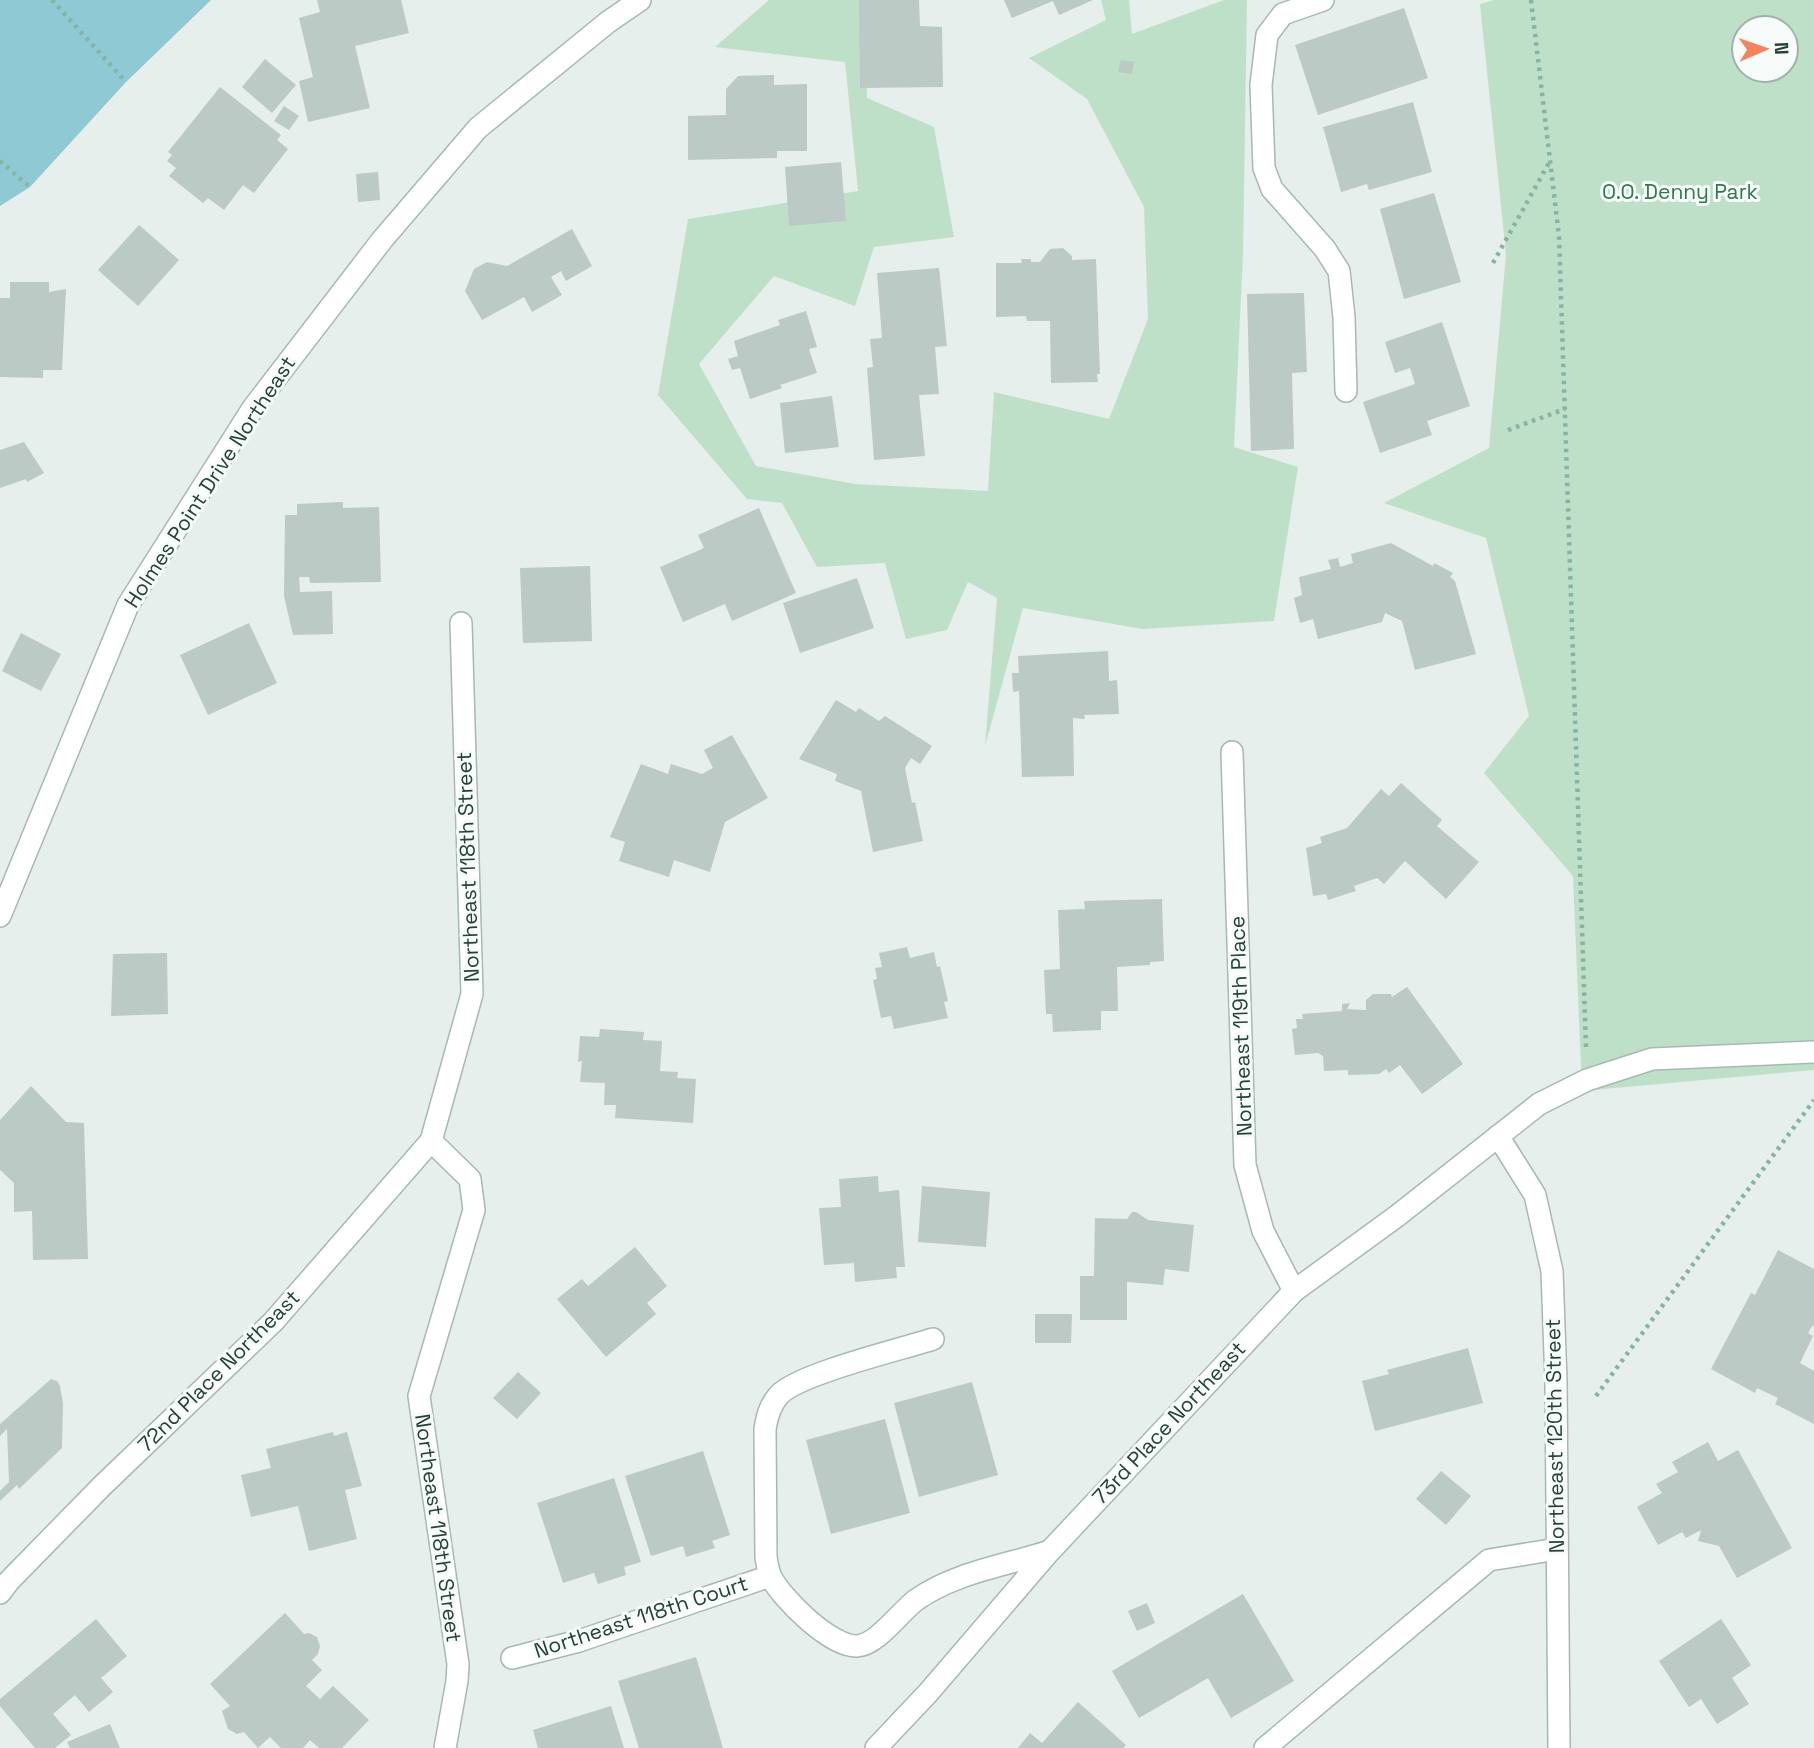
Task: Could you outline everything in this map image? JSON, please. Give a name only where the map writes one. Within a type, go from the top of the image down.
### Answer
[{"type":"street","name":"Holmes Point Drive Northeast","points":[[0,916],[128,605],[253,408],[382,240],[478,128],[608,22],[640,0]]},
{"type":"street","points":[[1323,0],[1283,14],[1267,35],[1261,85],[1264,168],[1272,189],[1325,249],[1339,271],[1344,317],[1346,391]]},
{"type":"street","name":"Northeast 118th Street","points":[[445,1748],[458,1664],[419,1396],[474,1210],[470,1179],[431,1141],[472,995],[461,623]]},
{"type":"street","name":"Northeast 119th Place","points":[[1232,752],[1245,1165],[1263,1231],[1294,1291]]},
{"type":"street","name":"73rd Place Northeast","points":[[876,1748],[928,1693],[1049,1552],[1294,1291],[1397,1216],[1539,1104],[1587,1080],[1652,1059],[1814,1052]]},
{"type":"street","name":"Northeast 120th Street","points":[[1498,1136],[1535,1195],[1552,1271],[1559,1748]]},
{"type":"street","name":"72nd Place Northeast","points":[[0,1593],[102,1486],[273,1322],[431,1141]]},
{"type":"street","name":"Northeast 118th Court","points":[[933,1339],[792,1385],[781,1392],[773,1402],[767,1415],[765,1437],[765,1556],[770,1576],[788,1602],[816,1625],[844,1643],[859,1646],[873,1639],[914,1601],[939,1587],[971,1574],[1049,1552]]},
{"type":"street","points":[[1265,1748],[1489,1560],[1557,1549]]},
{"type":"street","name":"Northeast 118th Court","points":[[512,1658],[579,1641],[770,1576]]},
{"type":"path","points":[[52,0],[125,82]]},
{"type":"path","points":[[1531,0],[1559,236],[1587,1080]]},
{"type":"path","points":[[1493,263],[1550,160]]},
{"type":"path","points":[[0,161],[30,187]]},
{"type":"path","points":[[1508,430],[1565,409]]},
{"type":"path","points":[[1596,1396],[1814,1100]]},
{"type":"green space","points":[[769,0],[865,0],[867,98],[934,127],[954,237],[874,247],[855,306],[774,276],[699,364],[756,466],[855,484],[988,491],[994,392],[1109,419],[1148,319],[1144,207],[1087,99],[1029,58],[1106,20],[1101,0],[1129,0],[1132,34],[1224,0],[1247,0],[1243,254],[1234,447],[1298,467],[1274,621],[1142,629],[1023,608],[985,746],[997,598],[968,582],[947,630],[906,639],[885,563],[817,567],[782,503],[747,499],[658,395],[688,219],[858,191],[845,62],[715,47]]},
{"type":"green space","name":"O.O. Denny Park","points":[[1494,0],[1814,0],[1814,1070],[1582,1091],[1573,876],[1484,773],[1529,716],[1486,538],[1384,503],[1489,448],[1506,254],[1480,4]]},
{"type":"water","points":[[0,0],[211,0],[126,82],[30,187],[0,206]]},
{"type":"building","points":[[317,0],[401,0],[409,33],[355,46],[370,108],[308,122],[299,81],[313,77],[299,18],[320,12]]},
{"type":"building","points":[[859,0],[919,0],[920,26],[942,27],[943,87],[860,88]]},
{"type":"building","points":[[1004,0],[1093,0],[1059,15],[1053,1],[1012,18]]},
{"type":"building","points":[[1404,8],[1428,78],[1318,115],[1295,45]]},
{"type":"building","points":[[265,59],[296,85],[272,113],[242,87]]},
{"type":"building","points":[[1121,60],[1134,62],[1132,74],[1118,72]]},
{"type":"building","points":[[774,75],[774,85],[807,84],[807,151],[777,151],[777,158],[688,160],[688,116],[726,115],[726,89],[738,76]]},
{"type":"building","points":[[220,87],[281,135],[277,140],[288,149],[254,193],[243,185],[224,210],[208,198],[203,203],[169,176],[176,168],[167,161],[172,155],[168,152]]},
{"type":"building","points":[[1413,102],[1432,172],[1369,190],[1367,184],[1341,192],[1323,127]]},
{"type":"building","points":[[284,106],[299,116],[289,130],[274,121]]},
{"type":"building","points":[[841,162],[846,221],[789,226],[785,167]]},
{"type":"building","points":[[378,172],[380,200],[358,202],[356,174]]},
{"type":"building","points":[[1434,193],[1461,282],[1404,299],[1380,209]]},
{"type":"building","points":[[139,225],[179,260],[138,306],[98,270]]},
{"type":"building","points":[[572,229],[592,266],[566,281],[561,271],[551,277],[562,295],[532,312],[524,297],[482,320],[465,291],[474,269],[487,262],[507,266]]},
{"type":"building","points":[[1063,248],[1072,256],[1072,260],[1096,259],[1100,374],[1097,374],[1098,382],[1051,383],[1050,321],[1027,321],[1026,316],[996,317],[996,263],[1022,263],[1021,259],[1040,262],[1050,249]]},
{"type":"building","points":[[939,268],[947,346],[935,347],[939,394],[919,395],[925,456],[874,460],[867,368],[873,367],[870,339],[882,338],[877,273]]},
{"type":"building","points":[[10,282],[49,282],[49,292],[66,289],[62,370],[43,370],[43,378],[0,377],[0,298],[10,298]]},
{"type":"building","points":[[1304,293],[1307,372],[1292,373],[1294,449],[1251,451],[1247,294]]},
{"type":"building","points":[[806,311],[817,347],[809,349],[817,373],[780,385],[782,388],[750,399],[740,368],[732,370],[728,359],[738,356],[734,341],[780,325],[778,320]]},
{"type":"building","points":[[1442,322],[1470,406],[1427,421],[1432,435],[1380,453],[1363,402],[1415,384],[1410,368],[1395,373],[1385,342]]},
{"type":"building","points":[[832,396],[839,447],[785,453],[780,403]]},
{"type":"building","points":[[24,442],[44,473],[27,482],[26,479],[0,488],[0,450]]},
{"type":"building","points":[[343,502],[343,508],[379,507],[381,582],[310,583],[309,577],[299,577],[300,592],[332,591],[333,634],[293,635],[284,596],[285,515],[297,515],[297,504]]},
{"type":"building","points":[[759,508],[796,593],[732,621],[725,604],[683,622],[660,567],[704,548],[698,535]]},
{"type":"building","points":[[1391,543],[1433,566],[1434,563],[1453,573],[1450,577],[1455,581],[1476,654],[1415,670],[1402,621],[1385,613],[1382,622],[1318,639],[1313,619],[1300,623],[1294,598],[1302,595],[1299,577],[1331,569],[1328,560],[1338,558],[1340,567],[1353,563],[1351,554]]},
{"type":"building","points":[[590,566],[592,641],[523,643],[520,568]]},
{"type":"building","points":[[857,578],[874,628],[800,653],[783,603]]},
{"type":"building","points":[[249,623],[277,683],[208,715],[180,655]]},
{"type":"building","points":[[21,633],[61,654],[41,691],[2,671]]},
{"type":"building","points":[[1108,651],[1109,681],[1117,680],[1119,714],[1073,718],[1074,776],[1022,777],[1019,691],[1013,692],[1012,673],[1019,673],[1018,656]]},
{"type":"building","points":[[836,700],[856,712],[859,708],[879,721],[885,716],[932,746],[920,764],[911,758],[905,768],[923,841],[873,852],[861,791],[835,781],[837,774],[799,759]]},
{"type":"building","points":[[732,735],[768,798],[725,822],[710,872],[674,860],[669,877],[619,861],[625,842],[610,837],[641,764],[668,774],[671,764],[702,774],[713,768],[704,750]]},
{"type":"building","points":[[1401,783],[1442,820],[1437,826],[1479,862],[1446,899],[1405,861],[1384,884],[1377,878],[1354,886],[1356,891],[1328,900],[1326,894],[1313,896],[1306,848],[1322,843],[1320,837],[1347,828],[1381,789],[1389,796]]},
{"type":"building","points":[[1162,899],[1164,961],[1150,962],[1150,965],[1117,967],[1118,1011],[1101,1011],[1101,1030],[1053,1032],[1052,1014],[1046,1014],[1044,970],[1060,969],[1058,910],[1085,909],[1084,901]]},
{"type":"building","points":[[907,947],[910,958],[934,952],[948,1001],[944,1002],[948,1018],[894,1029],[891,1016],[881,1018],[873,980],[877,979],[875,968],[882,967],[879,953]]},
{"type":"building","points":[[167,953],[168,1014],[111,1016],[113,954]]},
{"type":"building","points":[[1407,987],[1463,1064],[1422,1094],[1400,1065],[1389,1073],[1386,1069],[1379,1074],[1348,1075],[1348,1070],[1324,1071],[1323,1056],[1318,1053],[1295,1055],[1292,1029],[1297,1028],[1296,1019],[1303,1019],[1302,1014],[1342,1011],[1342,1004],[1350,1003],[1347,1009],[1366,1010],[1366,1000],[1373,994],[1391,994],[1392,997]]},
{"type":"building","points":[[600,1029],[644,1032],[643,1040],[662,1041],[660,1071],[678,1072],[677,1078],[696,1079],[693,1123],[615,1118],[616,1105],[604,1105],[605,1083],[580,1082],[580,1036],[599,1037]]},
{"type":"building","points":[[31,1086],[66,1122],[84,1123],[88,1259],[33,1260],[32,1211],[14,1212],[14,1183],[0,1170],[0,1120]]},
{"type":"building","points":[[878,1176],[879,1192],[899,1190],[905,1267],[896,1267],[897,1278],[855,1282],[854,1263],[824,1265],[819,1208],[841,1207],[839,1179]]},
{"type":"building","points":[[922,1186],[990,1192],[986,1247],[918,1242]]},
{"type":"building","points":[[1132,1212],[1148,1220],[1194,1225],[1189,1272],[1165,1269],[1163,1285],[1127,1282],[1127,1320],[1080,1320],[1080,1276],[1094,1276],[1095,1218],[1127,1219]]},
{"type":"building","points":[[635,1247],[667,1286],[647,1303],[656,1314],[606,1357],[557,1299],[582,1279],[588,1286]]},
{"type":"building","points":[[1778,1250],[1814,1269],[1814,1327],[1812,1326],[1808,1333],[1813,1336],[1800,1363],[1814,1371],[1814,1424],[1775,1404],[1778,1398],[1757,1388],[1755,1393],[1711,1369],[1751,1293],[1755,1295]]},
{"type":"building","points":[[1035,1314],[1072,1314],[1071,1343],[1035,1343]]},
{"type":"building","points":[[1468,1348],[1483,1403],[1375,1431],[1362,1381],[1389,1374],[1387,1370]]},
{"type":"building","points":[[518,1372],[541,1393],[517,1419],[493,1398]]},
{"type":"building","points":[[51,1379],[57,1381],[60,1386],[63,1404],[62,1448],[19,1489],[17,1485],[0,1501],[0,1491],[9,1482],[7,1429],[0,1436],[0,1424]]},
{"type":"building","points":[[972,1382],[998,1475],[919,1497],[894,1403]]},
{"type":"building","points":[[885,1419],[910,1513],[831,1534],[806,1440]]},
{"type":"building","points":[[333,1432],[334,1436],[347,1432],[362,1486],[345,1490],[357,1539],[309,1551],[298,1506],[251,1517],[241,1475],[271,1468],[266,1449]]},
{"type":"building","points":[[1708,1442],[1718,1461],[1738,1450],[1792,1548],[1737,1578],[1719,1546],[1698,1541],[1701,1530],[1686,1538],[1682,1532],[1658,1545],[1637,1507],[1662,1493],[1656,1484],[1678,1472],[1672,1462]]},
{"type":"building","points":[[703,1451],[730,1535],[712,1541],[715,1548],[686,1557],[683,1546],[651,1556],[625,1476]]},
{"type":"building","points":[[1441,1471],[1471,1496],[1446,1525],[1416,1499]]},
{"type":"building","points":[[614,1478],[641,1562],[624,1567],[626,1575],[598,1584],[594,1573],[563,1583],[537,1503]]},
{"type":"building","points":[[1243,1594],[1294,1681],[1231,1718],[1208,1678],[1139,1718],[1112,1671]]},
{"type":"building","points":[[1147,1603],[1155,1623],[1137,1631],[1128,1611]]},
{"type":"building","points":[[285,1613],[304,1634],[317,1637],[320,1646],[318,1654],[312,1660],[322,1670],[306,1686],[320,1699],[333,1686],[369,1720],[342,1748],[319,1748],[310,1740],[303,1748],[281,1748],[270,1737],[258,1748],[244,1732],[237,1734],[228,1729],[222,1711],[230,1706],[210,1684]]},
{"type":"building","points":[[96,1619],[127,1656],[101,1678],[113,1692],[89,1712],[75,1695],[53,1714],[71,1735],[55,1748],[35,1748],[0,1706],[0,1699]]},
{"type":"building","points":[[1721,1619],[1751,1665],[1732,1678],[1749,1704],[1717,1724],[1701,1699],[1689,1707],[1659,1661]]},
{"type":"building","points":[[696,1657],[723,1748],[639,1748],[618,1681]]},
{"type":"building","points":[[1078,1702],[1126,1745],[1123,1748],[1018,1748],[1030,1733],[1042,1743]]},
{"type":"building","points":[[611,1706],[624,1748],[538,1748],[533,1730]]},
{"type":"building","points":[[110,1724],[120,1748],[70,1748],[67,1742]]}]
